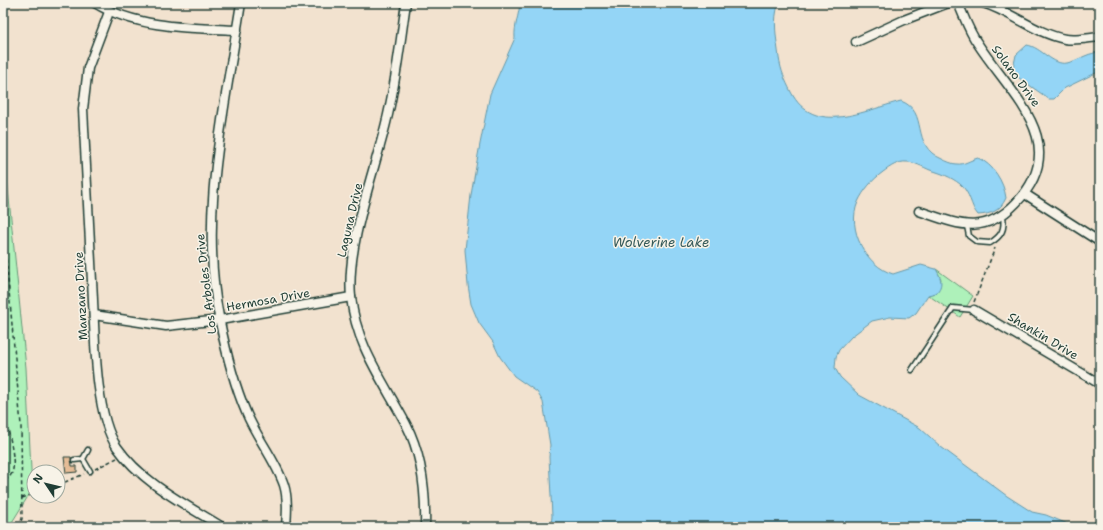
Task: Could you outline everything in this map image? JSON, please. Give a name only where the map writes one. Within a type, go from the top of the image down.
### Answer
[{"type":"street","points":[[95,3],[109,12],[130,19],[188,28],[237,30]]},
{"type":"street","name":"Los Arboles Drive","points":[[241,3],[214,186],[210,234],[220,320],[229,359],[246,412],[284,485],[287,506],[286,527]]},
{"type":"street","name":"Laguna Drive","points":[[406,3],[387,121],[357,234],[351,274],[351,298],[356,324],[364,348],[406,424],[418,453],[426,508],[425,527]]},
{"type":"street","points":[[856,42],[904,20],[948,3]]},
{"type":"street","name":"Solano Drive","points":[[919,211],[967,226],[992,222],[1003,216],[1025,194],[1037,168],[1040,142],[1030,117],[976,42],[958,3]]},
{"type":"street","points":[[983,3],[999,8],[1047,33],[1066,39],[1079,40],[1099,37]]},
{"type":"street","name":"Manzano Drive","points":[[109,12],[88,68],[83,109],[97,369],[103,416],[116,446],[138,472],[178,500],[222,527]]},
{"type":"street","points":[[1025,194],[1100,242]]},
{"type":"street","name":"Hermosa Drive","points":[[94,315],[166,326],[220,320],[351,298]]},
{"type":"street","name":"Shankin Drive","points":[[974,310],[1100,384]]},
{"type":"lane","points":[[967,226],[969,236],[977,242],[990,243],[1001,234],[1004,226],[1003,216]]},
{"type":"lane","points":[[912,370],[953,308],[974,310]]},
{"type":"lane","points":[[83,459],[88,450]]},
{"type":"lane","points":[[74,460],[83,459]]},
{"type":"lane","points":[[83,459],[90,471]]},
{"type":"path","points":[[3,224],[21,425],[22,519],[18,527]]},
{"type":"path","points":[[974,310],[974,300],[988,262],[1001,238],[1001,234]]},
{"type":"path","points":[[3,411],[12,453],[13,471],[3,482]]},
{"type":"path","points":[[22,498],[26,497]]},
{"type":"green space","points":[[3,139],[26,368],[31,464],[26,464],[26,500],[9,527],[3,527]]},
{"type":"green space","points":[[936,269],[973,296],[960,317],[928,295],[936,293],[941,279]]},
{"type":"water","name":"Wolverine Lake","points":[[520,3],[779,3],[775,23],[780,63],[789,88],[801,106],[813,114],[826,117],[841,117],[901,101],[910,106],[915,113],[922,137],[926,146],[932,153],[953,164],[962,164],[978,158],[993,169],[1003,186],[1006,198],[998,209],[987,214],[978,215],[973,208],[966,191],[960,184],[949,177],[910,162],[900,162],[891,166],[875,179],[865,190],[858,202],[855,213],[855,224],[857,235],[867,255],[883,270],[893,274],[921,265],[936,269],[941,284],[939,290],[936,293],[928,295],[916,313],[909,318],[890,317],[872,321],[852,336],[839,350],[836,357],[835,368],[840,377],[859,395],[920,428],[941,447],[1007,496],[1032,512],[1046,515],[1075,527],[551,527],[550,445],[543,402],[537,392],[514,376],[500,357],[493,342],[479,323],[471,304],[465,250],[471,195],[490,94],[515,38],[515,29]]},
{"type":"water","points":[[1027,45],[1032,46],[1057,62],[1062,63],[1072,62],[1100,50],[1100,71],[1065,88],[1054,99],[1049,99],[1012,73],[1016,55]]},
{"type":"building","points":[[64,457],[71,457],[72,466],[77,466],[77,472],[66,473]]}]
